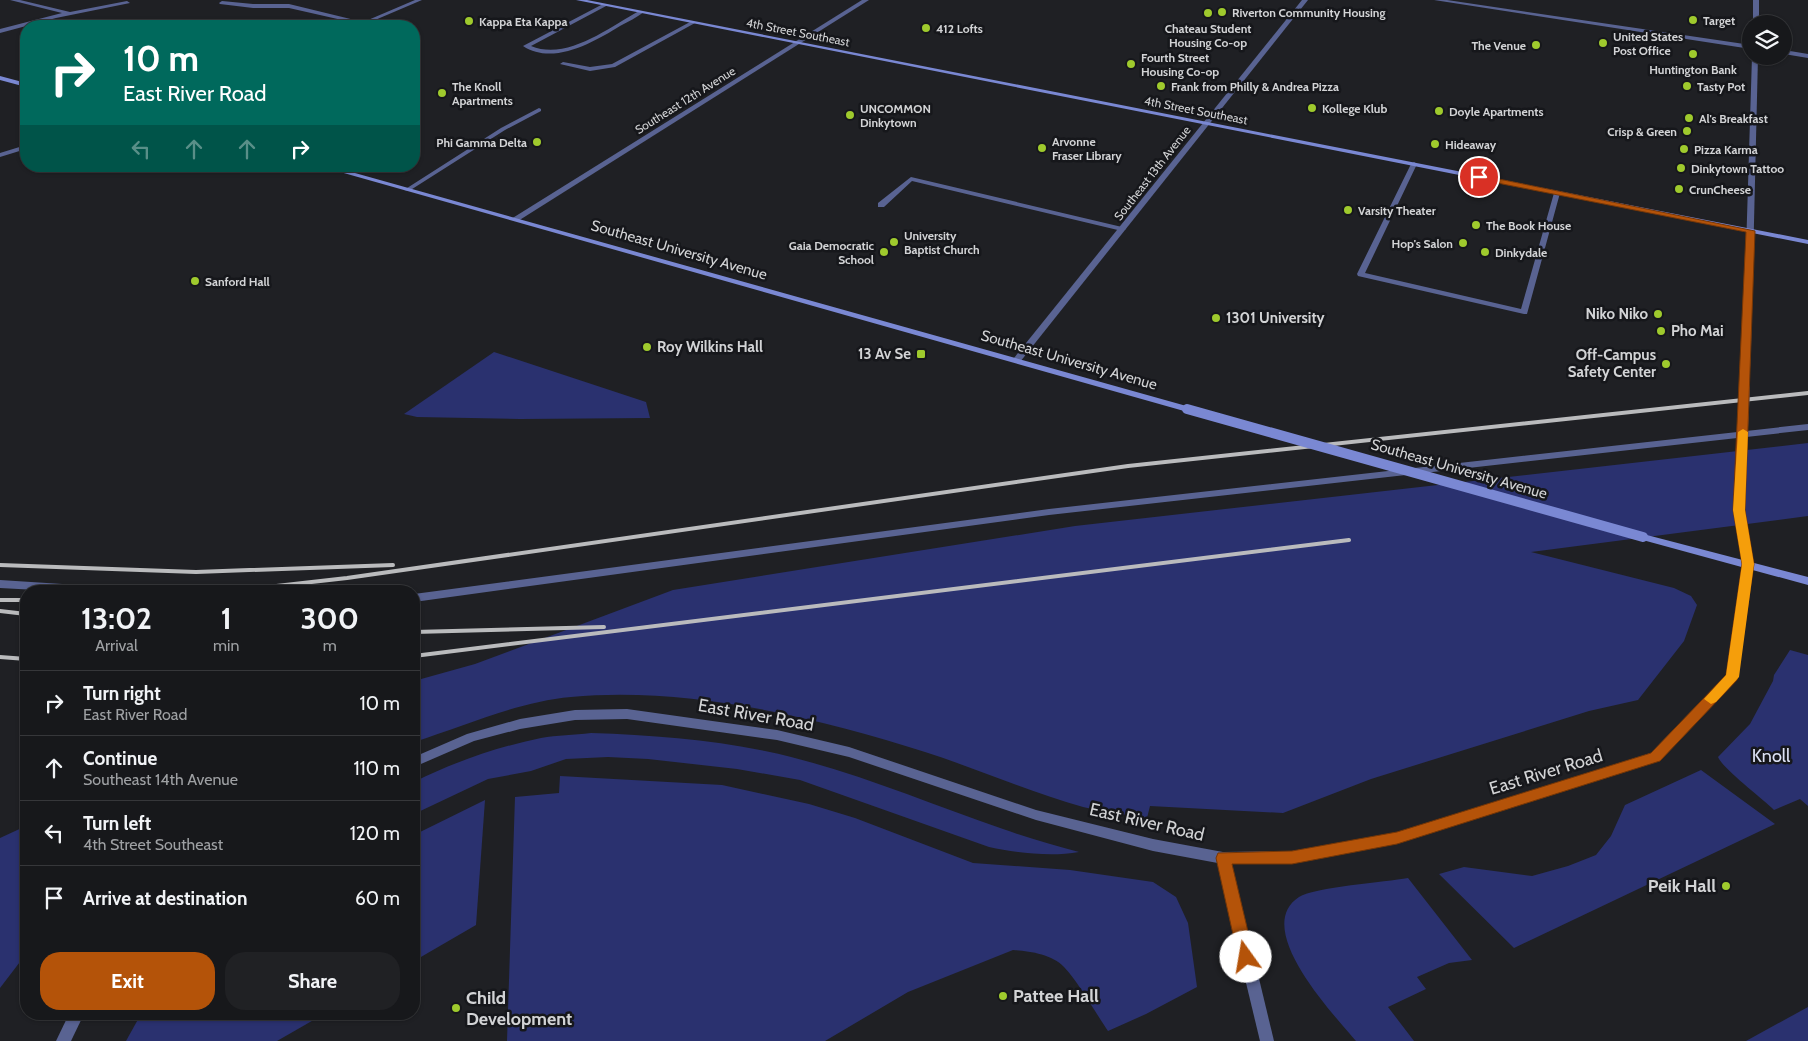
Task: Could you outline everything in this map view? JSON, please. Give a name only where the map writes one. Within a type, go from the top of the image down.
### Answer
[{"type":"main road","name":"4th Street Southeast","points":[[579,0],[1808,242]]},
{"type":"main road","points":[[0,78],[20,83]]},
{"type":"main road","name":"Southeast University Avenue","points":[[343,172],[1643,537],[1808,581]]},
{"type":"street","points":[[13,0],[70,14]]},
{"type":"street","points":[[371,20],[419,0]]},
{"type":"street","name":"Southeast 12th Avenue","points":[[515,219],[866,0]]},
{"type":"street","name":"Southeast 13th Avenue","points":[[1017,360],[1305,0]]},
{"type":"street","points":[[1438,0],[1742,46]]},
{"type":"street","points":[[1756,0],[1756,15]]},
{"type":"street","points":[[45,20],[127,3]]},
{"type":"street","points":[[222,3],[253,6],[288,6],[351,20]]},
{"type":"street","points":[[605,5],[526,46],[552,52],[567,50],[641,12]]},
{"type":"street","points":[[563,64],[590,69],[613,66],[692,23]]},
{"type":"street","points":[[0,31],[20,26]]},
{"type":"street","points":[[1792,53],[1808,56]]},
{"type":"street","name":"East River Road","points":[[420,759],[471,737],[520,724],[575,715],[627,714],[777,735],[849,752],[1036,815],[1153,846],[1223,858],[1292,857],[1397,838],[1656,757],[1732,677],[1748,564],[1739,510],[1747,347],[1755,65]]},
{"type":"street","points":[[407,190],[503,129],[538,110]]},
{"type":"street","points":[[0,155],[20,149]]},
{"type":"street","points":[[1414,164],[1361,274],[1524,312],[1557,192]]},
{"type":"street","points":[[880,205],[911,179],[1122,229]]},
{"type":"street","points":[[420,597],[1049,512],[1808,427]]},
{"type":"street","points":[[0,584],[20,585]]},
{"type":"street","points":[[1223,858],[1267,1041]]},
{"type":"street","points":[[63,1041],[74,1020]]},
{"type":"green space","points":[[494,352],[646,402],[650,418],[520,419],[417,417],[404,414]]},
{"type":"green space","points":[[1808,443],[1808,516],[1531,552],[1674,588],[1691,596],[1697,605],[1684,641],[1638,700],[1589,711],[1371,779],[1283,813],[1150,806],[1147,818],[1083,807],[925,752],[840,727],[750,707],[660,696],[615,695],[551,700],[491,715],[420,740],[420,679],[475,664],[673,590],[1075,526]]},
{"type":"green space","name":"Knoll","points":[[1790,650],[1808,655],[1808,806],[1800,799],[1774,810],[1735,776],[1718,757],[1750,724],[1773,681],[1774,675]]},
{"type":"green space","points":[[591,733],[657,736],[765,751],[856,776],[973,819],[1079,852],[1034,854],[989,847],[800,780],[737,769],[648,759],[608,757],[566,759],[531,771],[488,779],[420,811],[420,779],[476,756],[547,737]]},
{"type":"green space","points":[[1701,770],[1775,824],[1514,948],[1439,874],[1464,867],[1532,876],[1568,866],[1596,855],[1611,836],[1625,805]]},
{"type":"green space","points":[[560,776],[722,785],[809,804],[855,818],[973,863],[1070,870],[1153,882],[1176,897],[1188,923],[1197,987],[1146,1014],[1108,1031],[1064,967],[1047,956],[1013,950],[908,992],[825,1041],[507,1041],[515,797],[559,793]]},
{"type":"green space","points":[[485,800],[476,925],[420,958],[420,832]]},
{"type":"green space","points":[[20,829],[20,962],[0,988],[0,838]]},
{"type":"green space","points":[[1408,878],[1472,960],[1449,963],[1417,977],[1426,989],[1388,1007],[1414,1041],[1356,1041],[1331,1012],[1301,971],[1290,949],[1285,929],[1287,911],[1299,897],[1307,893]]},
{"type":"green space","points":[[1808,1007],[1808,1041],[1746,1041]]},
{"type":"green space","points":[[138,1020],[314,1020],[277,1041],[126,1041]]},
{"type":"railway","points":[[285,585],[347,578],[1128,466],[1808,393]]},
{"type":"railway","points":[[420,655],[1349,540]]},
{"type":"railway","points":[[0,565],[196,572],[393,565]]},
{"type":"railway","points":[[0,600],[20,600]]},
{"type":"railway","points":[[0,611],[20,613]]},
{"type":"railway","points":[[420,632],[604,627]]},
{"type":"railway","points":[[0,657],[20,659]]},
{"type":"slow traffic","points":[[1711,699],[1732,677],[1741,602],[1748,564],[1740,526],[1739,510],[1743,432]]},
{"type":"place","name":"Riverton Community Housing","points":[[1222,12]]},
{"type":"place","name":"Chateau Student Housing Co-op","points":[[1208,13]]},
{"type":"place","name":"Target","points":[[1693,20]]},
{"type":"place","name":"Kappa Eta Kappa","points":[[469,21]]},
{"type":"place","name":"412 Lofts","points":[[926,28]]},
{"type":"place","name":"United States Post Office","points":[[1603,43]]},
{"type":"place","name":"The Venue","points":[[1536,45]]},
{"type":"place","name":"Huntington Bank","points":[[1693,54]]},
{"type":"place","name":"Fourth Street Housing Co-op","points":[[1131,64]]},
{"type":"place","name":"Frank from Philly & Andrea Pizza","points":[[1161,86]]},
{"type":"place","name":"Tasty Pot","points":[[1687,86]]},
{"type":"place","name":"The Knoll Apartments","points":[[442,93]]},
{"type":"place","name":"Kollege Klub","points":[[1312,108]]},
{"type":"place","name":"Doyle Apartments","points":[[1439,111]]},
{"type":"place","name":"UNCOMMON Dinkytown","points":[[850,115]]},
{"type":"place","name":"Al's Breakfast","points":[[1689,118]]},
{"type":"place","name":"Crisp & Green","points":[[1687,131]]},
{"type":"place","name":"Phi Gamma Delta","points":[[537,142]]},
{"type":"place","name":"Hideaway","points":[[1435,144]]},
{"type":"place","name":"Arvonne Fraser Library","points":[[1042,148]]},
{"type":"place","name":"Pizza Karma","points":[[1684,149]]},
{"type":"place","name":"Dinkytown Tattoo","points":[[1681,168]]},
{"type":"place","name":"CrunCheese","points":[[1679,189]]},
{"type":"place","name":"Varsity Theater","points":[[1348,210]]},
{"type":"place","name":"The Book House","points":[[1476,225]]},
{"type":"place","name":"University Baptist Church","points":[[894,242]]},
{"type":"place","name":"Hop's Salon","points":[[1463,243]]},
{"type":"place","name":"Gaia Democratic School","points":[[884,252]]},
{"type":"place","name":"Dinkydale","points":[[1485,252]]},
{"type":"place","name":"Sanford Hall","points":[[195,281]]},
{"type":"place","name":"Niko Niko","points":[[1658,314]]},
{"type":"place","name":"1301 University","points":[[1216,318]]},
{"type":"place","name":"Pho Mai","points":[[1661,331]]},
{"type":"place","name":"Roy Wilkins Hall","points":[[647,347]]},
{"type":"place","name":"13 Av Se","points":[[921,354]]},
{"type":"place","name":"Off-Campus Safety Center","points":[[1666,364]]},
{"type":"place","name":"Peik Hall","points":[[1726,886]]},
{"type":"place","name":"Pattee Hall","points":[[1003,996]]},
{"type":"place","name":"Child Development","points":[[456,1008]]},
{"type":"route","points":[[1246,957],[1223,858],[1292,857],[1397,838],[1656,757],[1732,677],[1741,602],[1748,564],[1740,526],[1739,510],[1751,231],[1479,177]]}]
